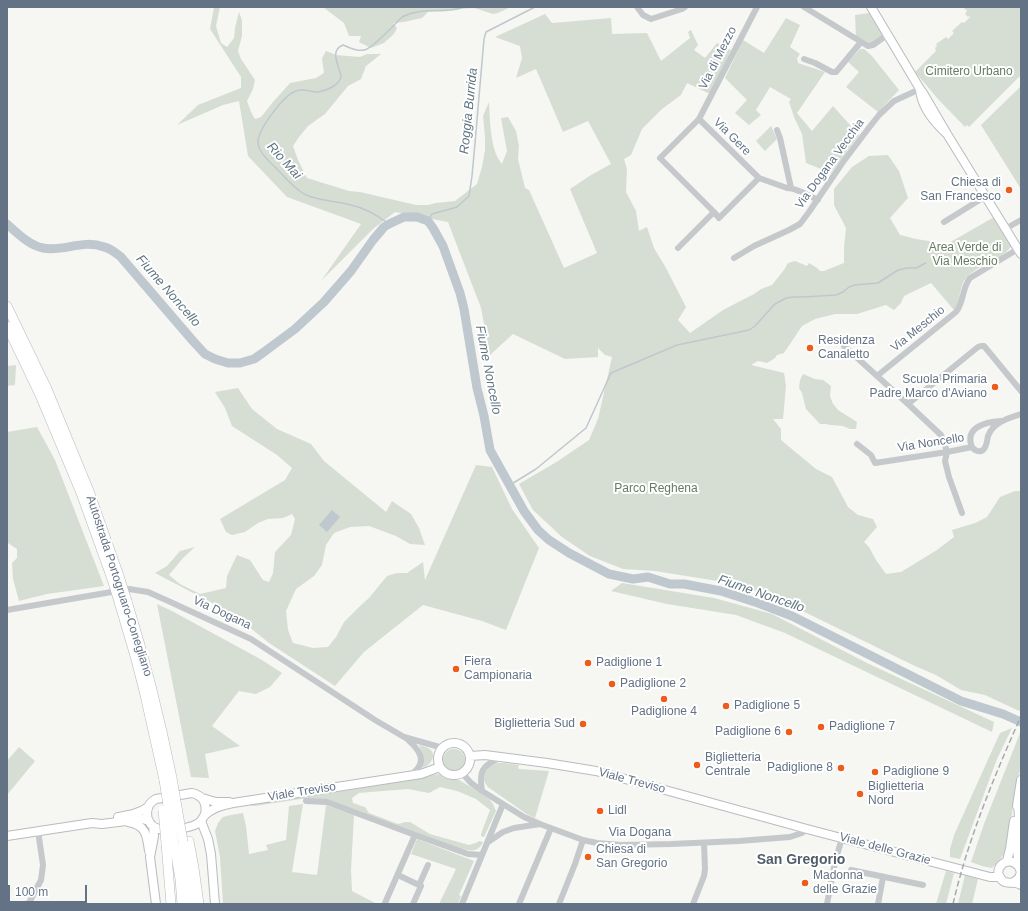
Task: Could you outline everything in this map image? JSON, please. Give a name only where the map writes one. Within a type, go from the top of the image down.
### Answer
[{"type":"highway","name":"Autostrada Portogruaro-Conegliano","points":[[7,306],[43,392],[143,654],[166,747],[168,779],[178,842],[191,904]]},
{"type":"highway","name":"Autostrada Portogruaro-Conegliano","points":[[7,326],[43,392]]},
{"type":"highway","name":"Autostrada Portogruaro-Conegliano","points":[[123,601],[155,739],[168,779]]},
{"type":"highway","points":[[168,779],[178,842],[199,904]]},
{"type":"highway","name":"Autostrada Portogruaro-Conegliano","points":[[178,842],[182,904]]},
{"type":"highway","points":[[171,904],[178,842]]},
{"type":"main road","points":[[871,7],[1019,252]]},
{"type":"main road","points":[[452,743],[461,745],[470,756],[470,761],[466,770],[462,773],[452,775],[444,771],[438,762],[440,752],[447,745],[452,743]]},
{"type":"main road","name":"Viale Treviso","points":[[470,756],[485,756],[547,763],[596,771],[792,824]]},
{"type":"main road","name":"Viale Treviso","points":[[7,836],[92,824],[142,819],[158,829],[177,830],[195,825],[216,808],[233,803],[411,776],[440,767]]},
{"type":"main road","points":[[1007,861],[1021,780]]},
{"type":"main road","name":"Viale Treviso","points":[[92,824],[101,820],[136,814],[148,807],[152,800],[192,793],[216,802],[233,803]]},
{"type":"main road","points":[[202,798],[205,806],[203,818],[211,854],[215,904]]},
{"type":"main road","points":[[1018,801],[1019,819],[1017,850],[1020,872]]},
{"type":"main road","points":[[148,807],[147,815],[154,836],[150,857]]},
{"type":"main road","points":[[123,822],[140,826],[146,833],[156,904]]},
{"type":"main road","name":"Viale delle Grazie","points":[[792,824],[990,877],[999,873],[1004,882],[1017,884],[1020,872]]},
{"type":"main road","points":[[999,873],[1002,864],[1007,861],[1014,862],[1020,872]]},
{"type":"street","points":[[637,7],[643,15],[651,19],[685,7]]},
{"type":"street","name":"Via di Mezzo","points":[[699,119],[757,7]]},
{"type":"street","points":[[804,7],[867,46],[872,46],[887,35]]},
{"type":"street","points":[[804,59],[832,72],[836,72],[861,42]]},
{"type":"street","name":"Via Dogana Vecchia","points":[[734,258],[754,246],[800,224],[868,129],[894,101],[920,89]]},
{"type":"street","name":"Via Gere","points":[[714,212],[660,158],[699,119],[759,178],[791,188],[818,200]]},
{"type":"street","points":[[777,130],[791,188]]},
{"type":"street","points":[[678,248],[714,212],[719,218],[759,178]]},
{"type":"street","points":[[944,222],[986,196]]},
{"type":"street","points":[[1005,229],[1021,220]]},
{"type":"street","name":"Via Meschio","points":[[877,376],[956,312],[960,306],[966,285],[970,278],[1019,252]]},
{"type":"street","points":[[844,346],[941,435],[947,452],[945,461],[949,477],[962,513]]},
{"type":"street","points":[[908,404],[981,346],[984,346],[1021,391]]},
{"type":"street","name":"Via Noncello","points":[[857,444],[871,455],[875,462],[972,447],[976,451],[983,450],[988,434],[994,426],[1002,421],[1021,414]]},
{"type":"street","points":[[972,447],[970,439],[979,425],[992,421],[1002,421]]},
{"type":"street","name":"Via Dogana","points":[[7,610],[129,589],[148,592],[251,639],[369,716],[405,737],[443,748]]},
{"type":"street","name":"Via Dogana","points":[[405,737],[420,753],[421,762],[419,768],[411,776]]},
{"type":"street","points":[[482,791],[481,773],[487,765],[500,758]]},
{"type":"street","name":"Via Dogana","points":[[462,773],[471,783],[482,791],[524,817],[583,840],[597,843],[621,845],[739,841],[790,837],[802,833],[807,829]]},
{"type":"street","points":[[306,801],[327,802],[468,854],[482,856]]},
{"type":"street","points":[[462,904],[503,804]]},
{"type":"street","points":[[488,842],[503,832],[514,828],[540,824]]},
{"type":"street","points":[[519,904],[551,828]]},
{"type":"street","points":[[27,904],[41,880],[43,865],[38,832]]},
{"type":"street","points":[[385,903],[415,835]]},
{"type":"street","points":[[827,904],[835,862],[842,838]]},
{"type":"street","points":[[559,904],[583,840]]},
{"type":"street","points":[[693,904],[704,876],[704,843]]},
{"type":"street","points":[[413,904],[421,886],[419,885],[428,865]]},
{"type":"street","points":[[851,870],[923,885]]},
{"type":"street","points":[[398,875],[419,885]]},
{"type":"street","points":[[878,904],[883,877]]},
{"type":"green space","points":[[214,7],[220,7],[216,26],[221,43],[227,47],[234,38],[239,12],[242,20],[242,36],[238,51],[241,59],[255,80],[253,89],[247,101],[255,119],[261,117],[290,83],[316,78],[324,73],[322,58],[326,51],[336,55],[360,57],[367,54],[381,54],[366,66],[361,79],[348,86],[325,114],[308,126],[293,146],[307,178],[349,191],[360,192],[416,205],[428,205],[455,201],[477,184],[485,150],[483,116],[489,102],[491,134],[498,158],[502,164],[507,151],[501,118],[508,117],[516,131],[519,146],[518,159],[525,188],[529,190],[564,268],[597,253],[570,189],[611,164],[588,121],[563,132],[536,69],[516,78],[522,58],[520,46],[495,37],[545,14],[552,23],[611,18],[612,34],[647,33],[661,61],[690,38],[688,32],[691,30],[698,45],[694,50],[705,58],[717,43],[731,50],[710,94],[687,83],[681,95],[662,109],[642,129],[631,155],[624,159],[627,169],[626,192],[636,211],[639,231],[647,227],[654,248],[686,307],[678,320],[690,333],[723,310],[761,289],[772,285],[788,263],[795,261],[807,266],[809,263],[820,271],[824,271],[844,263],[846,228],[834,205],[834,189],[852,167],[869,156],[888,155],[899,171],[908,198],[890,218],[900,235],[947,244],[996,216],[1013,245],[1000,257],[969,274],[962,285],[958,302],[954,310],[931,283],[904,296],[901,303],[894,310],[886,305],[857,314],[835,314],[815,319],[802,326],[784,353],[777,355],[767,363],[758,361],[751,365],[784,373],[786,386],[783,419],[773,419],[781,429],[781,440],[816,469],[832,477],[848,507],[858,515],[873,519],[877,527],[864,542],[869,547],[886,574],[901,572],[937,550],[954,537],[952,530],[975,523],[987,517],[1000,497],[1015,491],[1021,491],[1021,708],[1019,711],[985,695],[961,690],[936,675],[782,601],[736,584],[655,571],[623,569],[590,556],[562,537],[533,510],[519,484],[558,461],[589,440],[598,419],[612,357],[605,355],[598,348],[598,357],[565,359],[513,334],[490,355],[481,308],[448,222],[395,212],[373,229],[321,281],[361,224],[287,197],[248,156],[239,101],[223,105],[177,125],[198,105],[241,88],[241,77],[210,29]]},
{"type":"green space","points":[[323,7],[511,7],[493,14],[474,8],[429,11],[422,18],[393,23],[397,28],[394,34],[384,43],[371,48],[359,42],[361,36],[349,36],[344,23]]},
{"type":"green space","name":"Cimitero Urbano","points":[[963,7],[1021,7],[1021,75],[969,127],[967,125],[965,127],[915,72],[936,51],[936,44],[946,37],[948,39],[954,33],[952,31],[970,17],[965,14],[967,11]]},
{"type":"green space","points":[[869,13],[883,35],[871,44],[856,36],[855,15]]},
{"type":"green space","points":[[786,18],[800,25],[790,47],[800,54],[797,58],[798,63],[825,72],[797,113],[812,131],[833,106],[859,135],[831,173],[806,163],[802,134],[789,102],[791,99],[770,87],[756,110],[761,115],[749,125],[735,113],[747,100],[725,78],[743,40],[764,53]]},
{"type":"green space","points":[[860,49],[864,49],[872,56],[899,90],[878,112],[846,87],[859,72],[848,62]]},
{"type":"green space","points":[[1021,86],[1021,189],[981,125]]},
{"type":"green space","points":[[771,126],[777,139],[765,151],[756,141]]},
{"type":"green space","points":[[16,365],[15,385],[7,386],[7,366]]},
{"type":"green space","points":[[803,374],[815,379],[823,380],[831,386],[830,396],[833,404],[838,410],[857,422],[856,429],[820,424],[806,409],[802,393],[799,388],[800,380]]},
{"type":"green space","points":[[238,388],[252,409],[277,429],[311,444],[324,461],[386,512],[392,501],[411,514],[419,528],[425,545],[410,544],[396,536],[369,526],[350,527],[334,533],[326,545],[322,565],[314,576],[296,589],[286,611],[288,630],[293,643],[313,648],[328,647],[336,637],[344,622],[369,598],[387,576],[397,573],[407,573],[423,562],[425,580],[476,465],[492,467],[512,509],[539,548],[506,630],[482,621],[423,605],[364,652],[335,686],[269,643],[233,614],[155,573],[167,566],[180,551],[195,547],[183,558],[169,575],[180,584],[200,594],[226,588],[227,576],[237,555],[250,560],[263,580],[269,582],[273,573],[275,552],[291,535],[295,519],[292,514],[283,518],[268,519],[258,523],[245,532],[232,535],[226,532],[220,519],[285,480],[292,468],[277,455],[232,426],[225,408],[215,392]]},
{"type":"green space","points":[[37,427],[55,460],[104,586],[47,594],[19,601],[13,579],[12,563],[17,558],[17,549],[8,543],[7,540],[7,432]]},
{"type":"green space","points":[[622,583],[714,598],[772,614],[867,663],[994,722],[992,732],[785,633],[736,615],[667,604],[611,591]]},
{"type":"green space","points":[[157,604],[262,660],[282,673],[270,687],[256,694],[239,691],[212,726],[240,746],[205,754],[209,778],[191,777]]},
{"type":"green space","points":[[1012,728],[997,759],[960,859],[950,857],[950,849],[954,835],[1000,733]]},
{"type":"green space","points":[[1020,733],[1021,767],[1015,788],[1006,852],[992,868],[982,866],[971,862],[984,824]]},
{"type":"green space","points":[[419,745],[428,748],[433,753],[432,760],[428,765],[422,768],[423,756]]},
{"type":"green space","points":[[19,747],[35,761],[7,795],[7,761]]},
{"type":"green space","points":[[454,749],[462,752],[465,760],[462,768],[454,771],[446,768],[443,760],[446,752]]},
{"type":"green space","points":[[498,763],[519,765],[519,769],[549,771],[535,818],[528,815],[488,787],[485,783],[485,772],[487,769]]},
{"type":"green space","points":[[439,774],[449,779],[459,780],[489,799],[493,804],[496,811],[484,837],[481,836],[481,834],[490,810],[476,799],[457,791],[440,787],[429,793],[408,789],[359,793],[352,798],[353,803],[365,807],[369,813],[398,824],[410,822],[430,834],[469,845],[479,841],[483,842],[478,849],[471,850],[455,847],[317,799],[301,799],[255,806],[246,805],[356,789]]},
{"type":"green space","points":[[303,804],[292,872],[317,875],[326,805],[354,815],[351,870],[352,891],[377,904],[223,904],[220,857],[215,831],[218,823],[223,817],[243,813],[249,854],[268,850],[266,845],[286,840],[289,806]]},
{"type":"green space","points":[[417,839],[474,861],[459,895],[461,896],[458,904],[439,904],[456,869],[411,854]]},
{"type":"green space","points":[[946,871],[954,873],[946,904],[936,904]]},
{"type":"green space","points":[[965,875],[978,879],[972,904],[958,904]]},
{"type":"shaded area","points":[[332,510],[340,517],[327,532],[319,525]]},
{"type":"waterway","name":"Rio Mai","points":[[389,224],[361,208],[317,199],[302,193],[291,184],[263,154],[258,143],[259,137],[266,122],[278,106],[291,94],[302,90],[318,92],[329,89],[338,82],[341,76],[336,59],[336,51],[339,47],[343,45],[358,50],[368,49],[402,17],[417,12],[449,10],[464,7]]},
{"type":"waterway","name":"Roggia Burrida","points":[[428,221],[432,214],[457,207],[469,196],[484,39],[486,32],[535,7]]},
{"type":"waterway","name":"Fiume Noncello","points":[[7,224],[19,235],[43,248],[51,249],[88,244],[110,249],[120,256],[205,354],[228,363],[240,363],[254,359],[264,352],[295,329],[324,302],[351,271],[384,227],[404,217],[417,217],[428,221],[443,246],[460,293],[490,450],[524,511],[538,530],[549,540],[569,553],[609,574],[633,579],[648,577],[670,584],[684,584],[721,591],[792,616],[961,701],[1003,714],[1021,722]]},
{"type":"waterway","points":[[510,485],[536,469],[586,428],[611,373],[677,345],[749,330],[755,326],[775,304],[786,298],[836,295],[849,287],[878,283],[898,270],[916,268],[926,263]]},
{"type":"railway","points":[[953,904],[966,856],[982,808],[1021,716]]},
{"type":"place","name":"Chiesa di San Francesco","points":[[1009,190]]},
{"type":"place","name":"Residenza Canaletto","points":[[810,348]]},
{"type":"place","name":"Scuola Primaria Padre Marco d'Aviano","points":[[995,387]]},
{"type":"place","name":"Padiglione 1","points":[[588,663]]},
{"type":"place","name":"Fiera Campionaria","points":[[456,669]]},
{"type":"place","name":"Padiglione 2","points":[[612,684]]},
{"type":"place","name":"Padiglione 4","points":[[664,699]]},
{"type":"place","name":"Padiglione 5","points":[[726,706]]},
{"type":"place","name":"Biglietteria Sud","points":[[583,724]]},
{"type":"place","name":"Padiglione 7","points":[[821,727]]},
{"type":"place","name":"Padiglione 6","points":[[789,732]]},
{"type":"place","name":"Biglietteria Centrale","points":[[697,765]]},
{"type":"place","name":"Padiglione 8","points":[[841,768]]},
{"type":"place","name":"Padiglione 9","points":[[875,772]]},
{"type":"place","name":"Biglietteria Nord","points":[[860,794]]},
{"type":"place","name":"Lidl","points":[[600,811]]},
{"type":"place","name":"Chiesa di San Gregorio","points":[[588,857]]},
{"type":"place","name":"Madonna delle Grazie","points":[[805,883]]},
{"type":"district","name":"San Gregorio","points":[[801,860]]},
{"type":"park label","name":"Area Verde di Via Meschio","points":[[965,255]]},
{"type":"park label","name":"Parco Reghena","points":[[656,489]]}]
